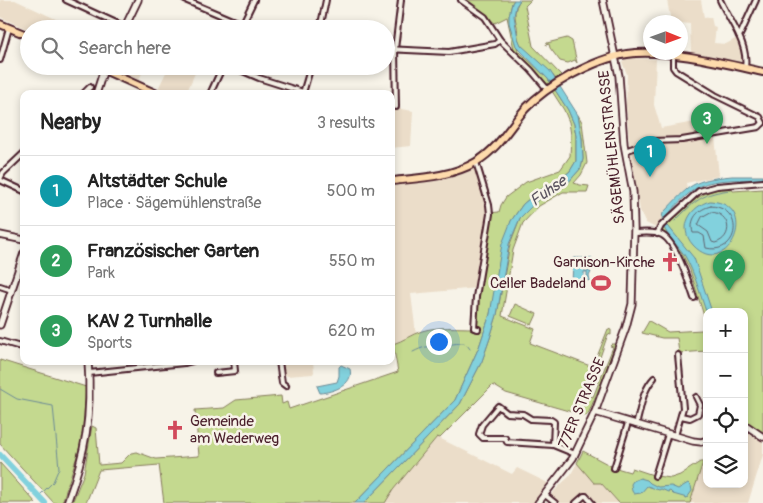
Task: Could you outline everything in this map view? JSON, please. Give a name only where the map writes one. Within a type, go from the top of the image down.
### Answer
[{"type":"main road","points":[[0,24],[20,32]]},
{"type":"main road","points":[[395,180],[445,174],[460,170],[476,162],[494,148],[525,110],[548,89],[614,56],[633,53],[643,54]]},
{"type":"main road","points":[[688,58],[763,72]]},
{"type":"main road","points":[[118,75],[149,90]]},
{"type":"street","points":[[66,0],[77,2],[110,20]]},
{"type":"street","points":[[129,20],[138,0]]},
{"type":"street","points":[[185,0],[226,20]]},
{"type":"street","points":[[244,20],[254,0]]},
{"type":"street","points":[[322,20],[326,0]]},
{"type":"street","points":[[396,107],[395,49],[401,0]]},
{"type":"street","points":[[460,0],[485,17],[500,40],[548,89]]},
{"type":"street","name":"SÄGEMÜHLENSTRASSE","points":[[602,0],[620,87],[625,151],[633,192],[634,233],[632,304],[630,314]]},
{"type":"street","points":[[720,0],[745,50],[745,68]]},
{"type":"street","points":[[738,36],[756,0]]},
{"type":"street","points":[[0,60],[9,28]]},
{"type":"street","points":[[395,49],[455,52],[495,44],[500,40]]},
{"type":"street","points":[[625,151],[653,141],[697,138],[735,132],[759,127],[763,123],[760,117],[715,95],[676,71],[673,67],[673,60]]},
{"type":"street","points":[[97,90],[102,75]]},
{"type":"street","points":[[212,90],[219,75]]},
{"type":"street","points":[[252,75],[294,90]]},
{"type":"street","points":[[304,90],[308,75]]},
{"type":"street","points":[[87,90],[90,87]]},
{"type":"street","points":[[20,157],[3,173],[0,179],[20,189]]},
{"type":"street","points":[[476,162],[490,214],[476,297],[474,328],[478,329]]},
{"type":"street","points":[[659,234],[658,229],[699,191],[717,186],[763,182]]},
{"type":"street","points":[[634,233],[659,234],[666,238],[681,261],[694,298]]},
{"type":"street","points":[[0,235],[20,239]]},
{"type":"street","points":[[0,325],[20,265]]},
{"type":"street","points":[[0,286],[12,290]]},
{"type":"street","name":"77ER STRASSE","points":[[538,503],[568,466],[575,454],[595,412],[630,314]]},
{"type":"street","points":[[0,341],[20,347]]},
{"type":"street","points":[[675,436],[683,403],[678,355]]},
{"type":"street","points":[[68,502],[85,446],[90,408],[88,365]]},
{"type":"street","points":[[89,373],[158,365]]},
{"type":"street","points":[[216,373],[235,371],[234,365]]},
{"type":"street","points":[[280,365],[282,383],[286,386]]},
{"type":"street","points":[[636,425],[644,393],[654,378]]},
{"type":"street","points":[[681,416],[690,418],[698,414],[700,405],[696,397]]},
{"type":"street","points":[[553,445],[554,422],[551,420],[531,419],[523,414],[507,413],[498,406],[482,425],[479,434],[483,438],[504,438],[507,442],[553,445],[575,454]]},
{"type":"street","points":[[595,412],[696,442],[703,441]]},
{"type":"street","points":[[614,468],[628,422]]},
{"type":"street","points":[[748,427],[763,437]]},
{"type":"street","points":[[656,476],[668,434]]},
{"type":"street","points":[[545,495],[555,503]]},
{"type":"street","points":[[576,503],[584,496],[592,503]]},
{"type":"shaded area","points":[[0,0],[15,0],[58,20],[20,20],[20,26],[0,17]]},
{"type":"shaded area","points":[[667,0],[701,0],[704,18],[711,17],[713,26],[716,27],[714,43],[726,44],[737,38],[743,54],[742,61],[691,53],[688,15],[670,15]]},
{"type":"shaded area","points":[[627,58],[656,60],[654,105],[661,128],[701,121],[704,139],[715,137],[719,176],[686,183],[687,188],[663,213],[661,222],[656,228],[646,223],[640,211],[630,148],[626,105],[627,74],[622,62]]},
{"type":"shaded area","points":[[126,75],[141,75],[139,80]]},
{"type":"shaded area","points":[[165,75],[194,75],[188,90],[158,89]]},
{"type":"shaded area","points":[[395,108],[413,111],[411,146],[395,148]]},
{"type":"shaded area","points":[[476,167],[489,213],[478,288],[411,294],[416,334],[395,343],[395,186],[433,181],[460,175]]},
{"type":"shaded area","points":[[282,365],[313,365],[313,374],[287,376],[283,373]]},
{"type":"shaded area","points":[[748,430],[763,440],[763,455],[748,503],[690,503],[703,462],[703,488],[748,488]]},
{"type":"shaded area","points":[[437,437],[512,474],[517,468],[552,485],[537,503],[385,503],[393,490]]},
{"type":"shaded area","points":[[577,463],[594,483],[601,483],[619,503],[558,503],[550,496],[570,476]]},
{"type":"green space","points":[[462,0],[514,0],[509,16],[518,50],[548,79],[568,110],[574,124],[576,136],[576,161],[570,171],[562,178],[540,190],[523,204],[511,221],[490,314],[479,347],[455,400],[355,503],[164,503],[159,465],[99,470],[86,503],[72,503],[84,473],[92,426],[96,428],[99,465],[121,463],[131,453],[137,452],[156,459],[199,456],[195,410],[224,408],[236,400],[281,396],[282,404],[287,402],[289,409],[398,372],[395,343],[415,334],[434,328],[474,328],[489,213],[499,212],[506,197],[526,182],[560,170],[570,156],[571,135],[569,122],[564,110],[548,85],[514,49],[507,17],[495,23]]},
{"type":"green space","points":[[520,0],[531,0],[525,6],[533,46],[561,75],[556,79],[525,50],[518,39],[515,16]]},
{"type":"green space","points":[[567,38],[572,41],[577,63],[575,60],[568,63],[560,61],[549,44],[546,45],[547,43]]},
{"type":"green space","points":[[578,115],[582,122],[587,163],[581,175],[574,183],[589,186],[587,192],[563,192],[539,206],[523,223],[513,250],[502,316],[535,329],[530,343],[593,367],[608,329],[611,330],[611,335],[608,334],[587,395],[593,397],[613,347],[610,346],[615,344],[589,412],[586,416],[506,393],[493,385],[440,438],[437,437],[393,490],[385,503],[364,503],[460,404],[482,361],[490,338],[497,315],[510,244],[520,218],[539,199],[566,185],[581,168],[583,159],[582,139]]},
{"type":"green space","points":[[724,188],[731,188],[733,191],[763,189],[763,435],[748,424],[748,308],[703,308],[703,313],[690,270],[681,252],[661,231],[689,204],[704,194]]},
{"type":"green space","points":[[515,304],[537,314],[532,325],[510,316]]},
{"type":"green space","points":[[649,321],[668,332],[702,330],[703,351],[679,353],[677,338],[662,338],[642,333]]},
{"type":"green space","points":[[0,360],[86,387],[82,440],[62,503],[54,503],[0,444]]},
{"type":"green space","points":[[583,451],[613,467],[630,472],[632,468],[656,476],[671,478],[703,462],[690,503],[619,503],[601,483],[594,483],[577,463]]},
{"type":"green space","points":[[0,463],[36,503],[0,503]]},
{"type":"water","points":[[514,0],[520,0],[516,6],[514,16],[521,45],[550,71],[578,115],[582,139],[583,159],[581,168],[566,185],[539,199],[520,218],[509,244],[497,315],[490,338],[482,361],[460,404],[364,503],[355,503],[455,400],[479,347],[490,314],[502,244],[511,221],[523,204],[540,190],[562,178],[570,171],[576,161],[576,135],[568,110],[548,79],[516,46],[509,23]]},
{"type":"water","points":[[763,176],[763,179],[706,183],[690,192],[681,200],[664,221],[694,258],[711,308],[705,308],[689,263],[665,230],[662,219],[663,213],[686,190],[699,182],[718,178]]},
{"type":"water","points":[[710,201],[726,205],[734,214],[737,226],[734,238],[727,248],[717,254],[706,254],[693,245],[686,231],[686,224],[692,212],[697,207]]},
{"type":"water","points":[[573,258],[592,258],[591,268],[584,268],[584,270],[591,272],[590,280],[587,281],[587,272],[584,272],[584,285],[572,285]]},
{"type":"water","points":[[341,365],[350,369],[349,379],[346,383],[331,391],[320,393],[317,386],[337,382]]},
{"type":"water","points":[[640,478],[658,487],[671,486],[678,489],[688,483],[692,491],[687,498],[673,494],[670,491],[647,486],[641,493],[634,494],[631,484]]},
{"type":"waterway","points":[[675,221],[700,199],[713,193],[731,190]]},
{"type":"waterway","points":[[413,352],[426,347],[464,343]]},
{"type":"waterway","points":[[467,345],[470,349]]},
{"type":"waterway","points":[[0,389],[17,399],[53,406],[59,468],[53,482],[39,496]]},
{"type":"waterway","name":"Fuhse","points":[[0,455],[45,503]]},
{"type":"place","name":"KAV 2 Turnhalle","points":[[707,144]]},
{"type":"place","name":"Altstädter Schule","points":[[650,177]]},
{"type":"place","name":"Garnison-Kirche","points":[[670,262]]},
{"type":"place","name":"Celler Badeland","points":[[601,283]]},
{"type":"place","name":"Französischer Garten","points":[[729,291]]},
{"type":"place","name":"Gemeinde am Wederweg","points":[[175,430]]}]
